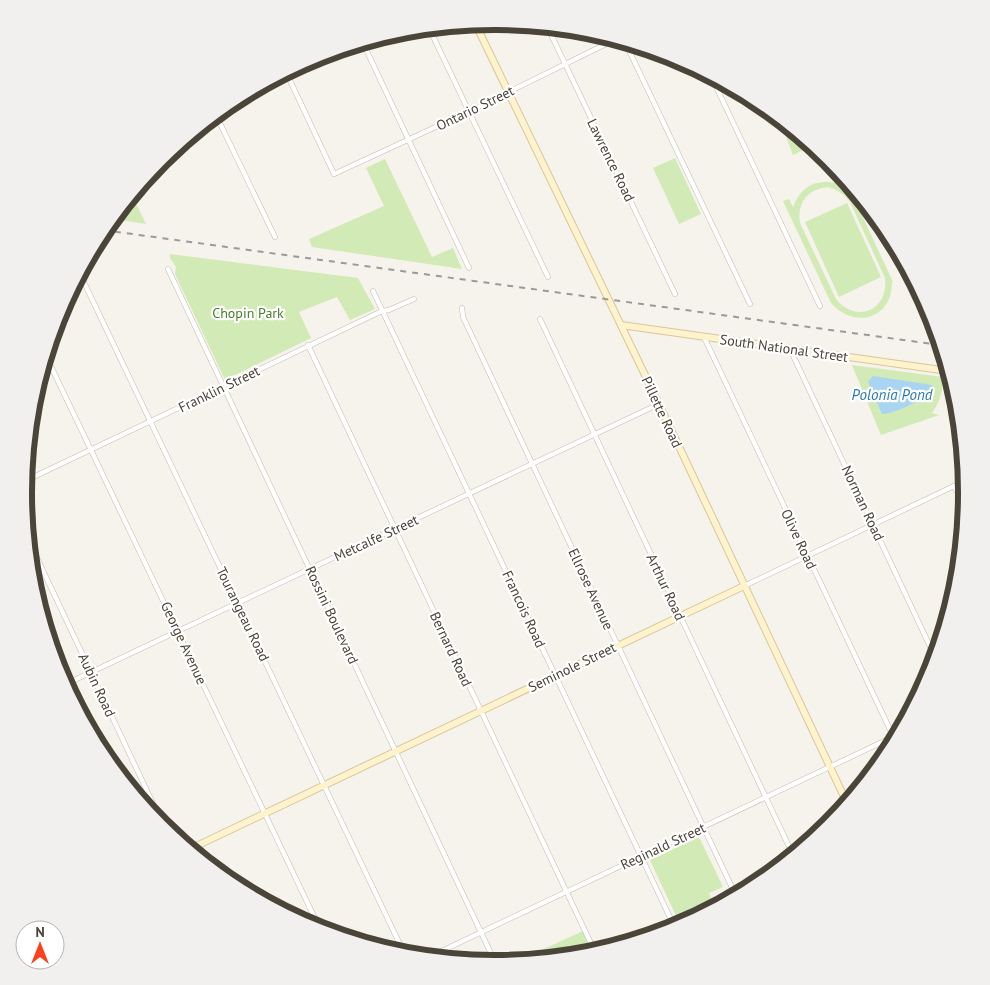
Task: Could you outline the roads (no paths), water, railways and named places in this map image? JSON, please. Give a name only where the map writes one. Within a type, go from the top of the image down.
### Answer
[{"type":"street","name":"Pillette Road","points":[[479,31],[659,404],[844,796]]},
{"type":"street","points":[[432,34],[548,277]]},
{"type":"street","name":"Lawrence Road","points":[[551,34],[675,294]]},
{"type":"street","name":"Ontario Street","points":[[289,79],[334,174],[468,112],[606,44]]},
{"type":"street","points":[[366,49],[470,268]]},
{"type":"street","points":[[629,50],[750,304]]},
{"type":"street","points":[[716,87],[820,306]]},
{"type":"street","points":[[219,122],[275,237]]},
{"type":"street","name":"Rossini Boulevard","points":[[168,268],[492,955]]},
{"type":"street","name":"Tourangeau Road","points":[[84,281],[400,945]]},
{"type":"street","name":"Francois Road","points":[[373,290],[671,921]]},
{"type":"street","name":"Franklin Street","points":[[32,478],[308,345],[382,311],[389,310],[414,299]]},
{"type":"street","name":"Ellrose Avenue","points":[[462,308],[463,317],[733,889]]},
{"type":"street","name":"Arthur Road","points":[[540,319],[790,848]]},
{"type":"street","name":"South National Street","points":[[620,326],[941,370]]},
{"type":"street","name":"Olive Road","points":[[704,337],[892,730]]},
{"type":"street","name":"Bernard Road","points":[[308,345],[591,945]]},
{"type":"street","name":"Norman Road","points":[[790,349],[930,647]]},
{"type":"street","name":"George Avenue","points":[[50,365],[179,631],[315,918]]},
{"type":"street","name":"Metcalfe Street","points":[[73,681],[659,404]]},
{"type":"street","points":[[958,486],[954,486],[958,494]]},
{"type":"street","name":"Seminole Street","points":[[197,846],[954,486]]},
{"type":"street","name":"Aubin Road","points":[[37,560],[155,806]]},
{"type":"street","name":"Reginald Street","points":[[440,952],[885,742]]},
{"type":"water","name":"Polonia Pond","points":[[873,376],[932,385],[932,391],[908,406],[882,414],[868,382]]},
{"type":"railway","points":[[113,231],[933,344]]},
{"type":"park label","name":"Chopin Park","points":[[248,313]]}]
